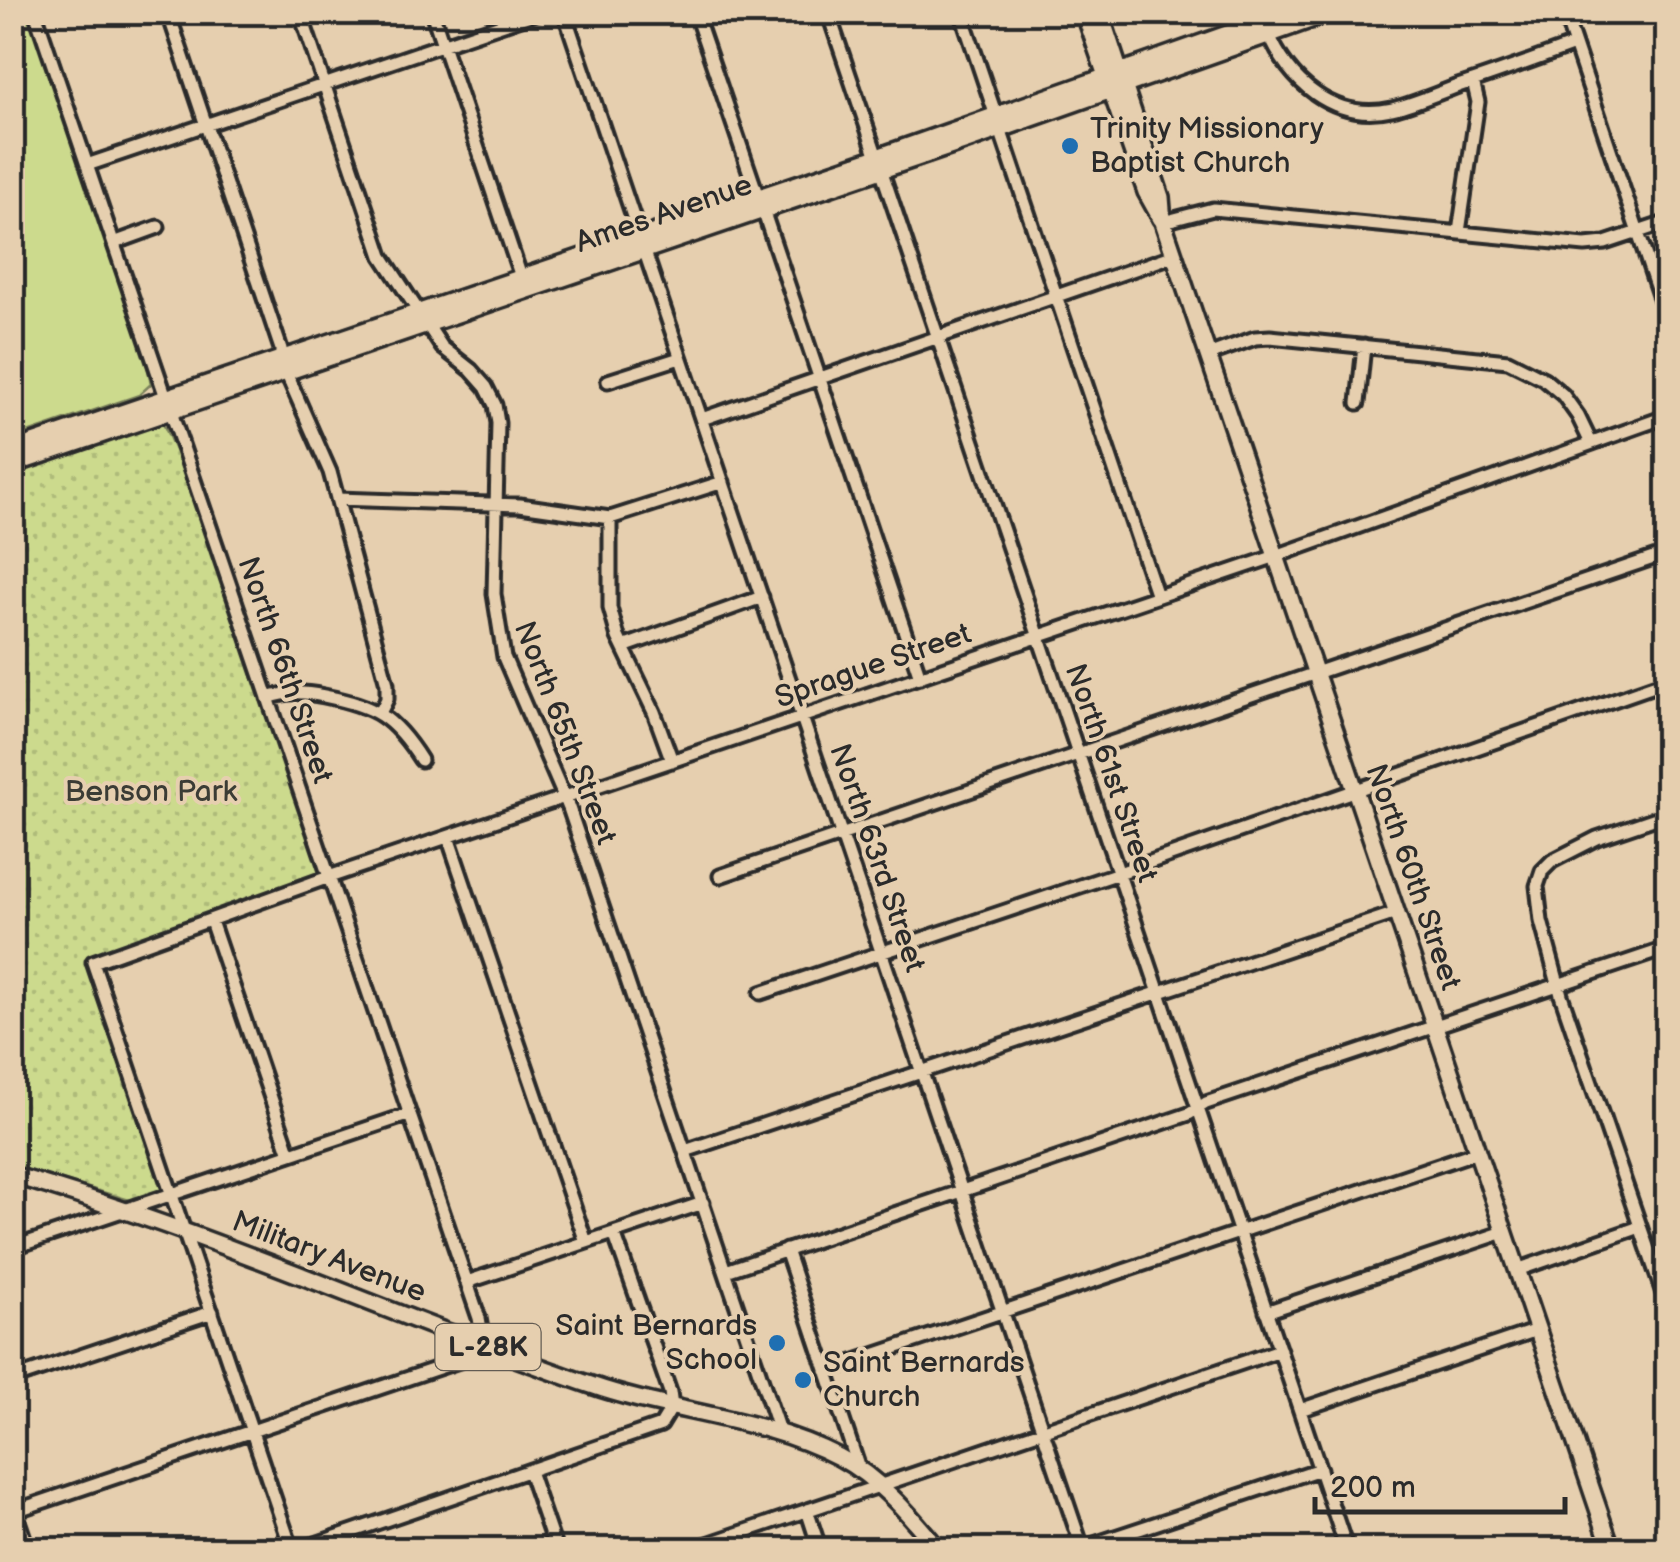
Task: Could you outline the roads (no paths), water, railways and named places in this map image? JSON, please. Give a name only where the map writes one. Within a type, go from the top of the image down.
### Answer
[{"type":"main road","name":"North 60th Street","points":[[1084,12],[1161,197],[1164,222],[1208,355],[1612,1550]]},
{"type":"main road","name":"North 60th Street","points":[[1100,12],[1115,82]]},
{"type":"main road","name":"Ames Avenue","points":[[1267,28],[1290,12]]},
{"type":"main road","name":"Ames Avenue","points":[[12,464],[168,405],[1267,28],[1332,12]]},
{"type":"main road","name":"Ames Avenue","points":[[422,318],[521,276],[642,243]]},
{"type":"main road","name":"Ames Avenue","points":[[12,450],[168,405]]},
{"type":"main road","name":"Military Avenue","points":[[12,1176],[124,1209],[599,1388],[780,1434],[836,1456],[878,1485],[938,1550]]},
{"type":"street","name":"North 66th Street","points":[[36,12],[467,1282],[484,1346]]},
{"type":"street","points":[[168,12],[284,365],[324,455],[387,684],[380,713]]},
{"type":"street","name":"North 65th Street","points":[[300,12],[382,256],[442,348],[482,380],[495,405],[494,594],[499,636],[511,676],[565,798],[780,1434]]},
{"type":"street","points":[[432,12],[521,276]]},
{"type":"street","points":[[87,165],[540,12]]},
{"type":"street","name":"North 63rd Street","points":[[564,12],[1082,1549]]},
{"type":"street","points":[[695,12],[920,677]]},
{"type":"street","name":"North 61st Street","points":[[828,12],[1347,1550]]},
{"type":"street","points":[[960,12],[1157,596]]},
{"type":"street","points":[[1564,12],[1668,322]]},
{"type":"street","points":[[1267,28],[1286,67],[1306,87],[1332,103],[1357,110],[1390,110],[1574,45]]},
{"type":"street","points":[[1459,232],[1478,102],[1472,81]]},
{"type":"street","points":[[1164,222],[1213,209],[1595,244],[1668,222]]},
{"type":"street","points":[[114,243],[158,227]]},
{"type":"street","points":[[702,419],[1175,255]]},
{"type":"street","points":[[1208,355],[1262,337],[1495,359],[1520,366],[1563,395],[1591,444]]},
{"type":"street","points":[[1358,403],[1364,346]]},
{"type":"street","points":[[608,381],[680,358]]},
{"type":"street","name":"Sprague Street","points":[[172,1194],[93,962],[329,877],[1276,556],[1668,416]]},
{"type":"street","points":[[337,499],[496,503],[610,518],[723,482]]},
{"type":"street","points":[[610,518],[608,597],[623,647],[654,712],[672,762]]},
{"type":"street","points":[[720,876],[1668,553]]},
{"type":"street","points":[[623,647],[762,597]]},
{"type":"street","points":[[761,993],[1668,682]]},
{"type":"street","points":[[268,698],[301,692],[362,704],[400,729],[421,760]]},
{"type":"street","points":[[1668,814],[1598,838],[1552,861],[1542,871],[1537,886],[1540,921],[1559,986],[1668,1308]]},
{"type":"street","points":[[448,837],[586,1242]]},
{"type":"street","points":[[685,1151],[1396,913]]},
{"type":"street","points":[[211,921],[290,1154]]},
{"type":"street","points":[[726,1271],[1241,1091],[1668,948]]},
{"type":"street","points":[[12,1248],[410,1114]]},
{"type":"street","points":[[826,1370],[1477,1152]]},
{"type":"street","points":[[172,1194],[295,1550],[661,1425],[672,1407],[668,1380],[614,1232]]},
{"type":"street","points":[[467,1282],[703,1203]]},
{"type":"street","points":[[1517,1270],[1640,1227]]},
{"type":"street","points":[[1266,1312],[1504,1232]]},
{"type":"street","points":[[786,1250],[860,1471]]},
{"type":"street","points":[[12,1380],[212,1312]]},
{"type":"street","points":[[1300,1410],[1537,1330]]},
{"type":"street","points":[[28,1550],[13,1509],[465,1359],[484,1346]]},
{"type":"street","points":[[690,1550],[1280,1350]]},
{"type":"street","points":[[1082,1549],[1320,1469]]},
{"type":"street","points":[[529,1472],[556,1550]]},
{"type":"street","points":[[807,1510],[820,1550]]},
{"type":"place","name":"Trinity Missionary Baptist Church","points":[[1070,146]]},
{"type":"place","name":"Saint Bernards School","points":[[777,1343]]},
{"type":"place","name":"Saint Bernards Church","points":[[803,1380]]},
{"type":"park label","name":"Benson Park","points":[[151,792]]}]
